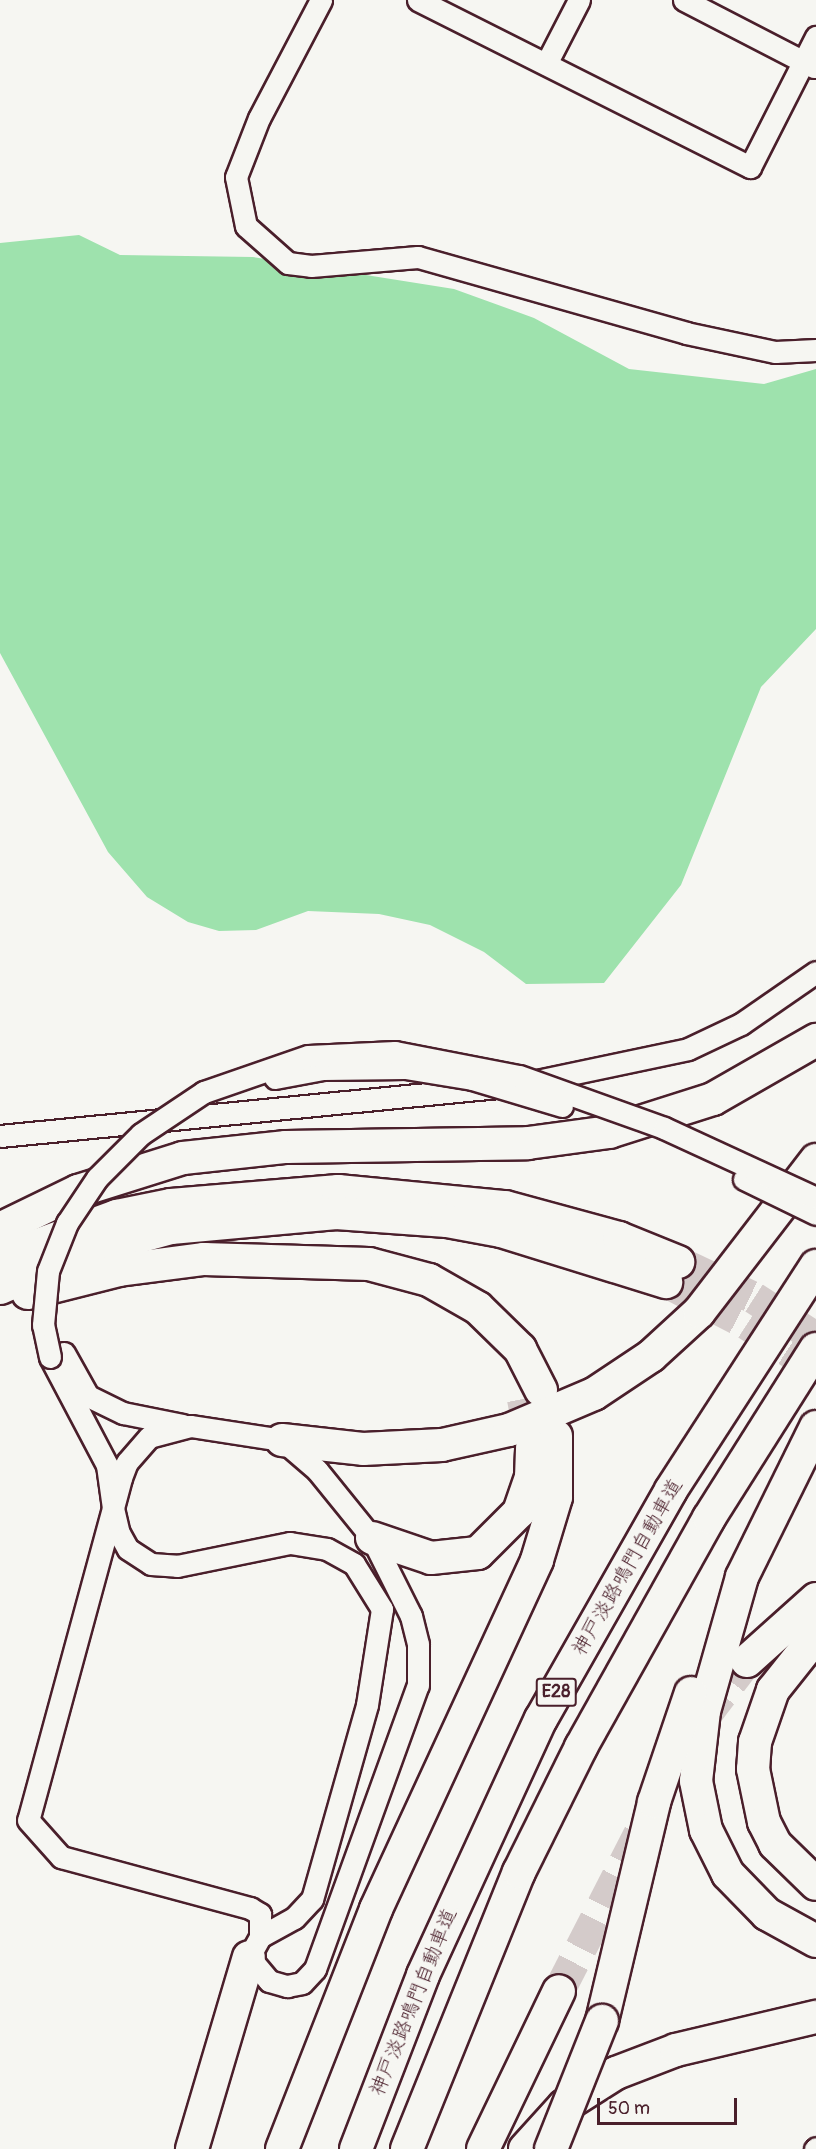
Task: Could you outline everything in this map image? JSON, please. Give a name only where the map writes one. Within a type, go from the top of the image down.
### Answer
[{"type":"highway","points":[[0,1229],[78,1191],[183,1158],[286,1147],[528,1143],[609,1132],[712,1099],[816,1041]]},
{"type":"highway","points":[[282,1440],[363,1449],[442,1445],[509,1430],[594,1394],[651,1356],[699,1312],[816,1160]]},
{"type":"highway","points":[[0,1259],[53,1236],[160,1207],[223,1197],[338,1191],[505,1207],[619,1238],[672,1272],[501,1230],[336,1213],[171,1228],[79,1253],[0,1288]]},
{"type":"highway","points":[[0,1303],[80,1278],[204,1259],[369,1264],[429,1280],[478,1308],[520,1349],[532,1395]]},
{"type":"highway","name":"神戸淡路鳴門自動車道","points":[[356,2149],[423,1975],[541,1719],[671,1490],[816,1266]]},
{"type":"highway","name":"E28","points":[[407,2149],[519,1872],[581,1747],[708,1518],[816,1349]]},
{"type":"highway","points":[[551,2149],[602,2021],[654,1802],[699,1672],[742,1577],[816,1427]]},
{"type":"highway","points":[[282,2149],[376,1909],[537,1560],[556,1497],[544,1442],[519,1512],[478,1553],[431,1558],[372,1538]]},
{"type":"highway","points":[[742,1577],[700,1733],[699,1804],[716,1853],[746,1895],[816,1941]]},
{"type":"highway","points":[[747,1661],[816,1599]]},
{"type":"highway","points":[[816,1636],[773,1690],[755,1742],[753,1769],[771,1836],[816,1884]]},
{"type":"highway","points":[[192,2149],[254,1947]]},
{"type":"highway","points":[[483,2149],[559,1991]]},
{"type":"highway","points":[[525,2149],[564,2106],[616,2073],[676,2050],[816,2017]]},
{"type":"street","points":[[321,0],[259,118],[236,177],[246,226],[288,262],[311,266],[418,257],[686,333],[775,352],[816,350]]},
{"type":"street","points":[[418,0],[750,167],[810,65],[816,38]]},
{"type":"street","points":[[546,64],[579,0]]},
{"type":"street","points":[[684,0],[810,65]]},
{"type":"street","points":[[0,1136],[490,1088],[616,1068],[688,1049],[720,1034],[816,972]]},
{"type":"street","points":[[254,1947],[294,1918],[312,1899],[367,1705],[382,1609],[354,1564],[327,1549],[290,1543],[177,1566],[152,1564],[128,1549],[113,1508],[107,1465],[43,1325],[48,1271],[67,1223],[97,1178],[141,1134],[204,1092],[308,1056],[395,1052],[519,1076],[664,1128],[816,1198]]},
{"type":"street","points":[[190,1426],[137,1445],[113,1508],[28,1820],[61,1857],[250,1908],[260,1914],[254,1947],[269,1981],[287,1986],[302,1983],[315,1969],[412,1704],[418,1644],[400,1591],[372,1538],[317,1470],[282,1440],[123,1413],[88,1396],[57,1355],[55,1321],[66,1258],[87,1215],[114,1178],[179,1121],[234,1092],[295,1074],[405,1068],[471,1079],[632,1131],[816,1214]]},
{"type":"green space","points":[[79,235],[120,255],[253,257],[454,289],[534,318],[629,369],[764,384],[816,369],[816,629],[761,687],[681,885],[604,983],[526,984],[484,952],[430,925],[379,914],[308,911],[256,930],[219,931],[188,922],[147,897],[108,852],[0,653],[0,243]]},
{"type":"tunnel","points":[[678,1262],[754,1298],[816,1338]]},
{"type":"tunnel","points":[[666,1282],[747,1324],[816,1369]]},
{"type":"tunnel","points":[[523,1399],[532,1447]]},
{"type":"tunnel","points":[[702,1720],[747,1661]]},
{"type":"tunnel","points":[[559,1991],[643,1827]]}]
